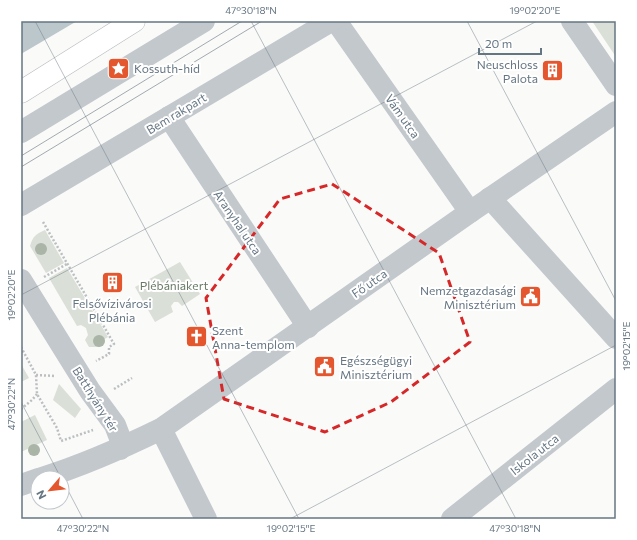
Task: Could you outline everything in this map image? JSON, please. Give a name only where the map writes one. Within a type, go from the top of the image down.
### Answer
[{"type":"main road","points":[[21,92],[134,21]]},
{"type":"street","points":[[21,132],[204,21]]},
{"type":"street","name":"Bem rakpart","points":[[23,206],[331,21]]},
{"type":"street","name":"Vám utca","points":[[336,21],[470,212]]},
{"type":"street","points":[[572,21],[616,85]]},
{"type":"street","name":"Fő utca","points":[[120,449],[161,429],[490,198],[616,112]]},
{"type":"street","name":"Aranyhal utca","points":[[169,117],[308,327]]},
{"type":"street","points":[[490,198],[616,338]]},
{"type":"street","name":"Batthyány tér","points":[[26,280],[90,391],[115,425],[120,438],[120,449],[67,470]]},
{"type":"street","name":"Iskola utca","points":[[452,519],[616,389]]},
{"type":"street","points":[[161,429],[206,519]]},
{"type":"path","points":[[43,222],[114,344],[109,347],[109,354],[91,364]]},
{"type":"path","points":[[26,280],[67,264]]},
{"type":"path","points":[[21,347],[36,375],[37,394],[57,428],[61,441],[96,429]]},
{"type":"path","points":[[36,375],[59,376]]},
{"type":"path","points":[[109,393],[132,378]]},
{"type":"path","points":[[21,409],[37,394]]},
{"type":"highlighted area","points":[[332,184],[439,253],[470,342],[391,402],[325,432],[224,399],[206,298],[280,199]]},
{"type":"green space","points":[[592,21],[616,21],[616,57]]},
{"type":"green space","points":[[45,230],[64,263],[46,273],[30,246],[35,236]]},
{"type":"green space","name":"Plébániakert","points":[[180,262],[200,294],[182,306],[178,302],[174,302],[171,306],[173,312],[155,322],[135,287]]},
{"type":"green space","points":[[67,268],[108,337],[103,340],[100,347],[89,347],[85,340],[88,335],[86,328],[81,325],[77,326],[49,278]]},
{"type":"green space","points":[[21,364],[29,378],[21,382]]},
{"type":"green space","points":[[59,384],[81,409],[75,418],[53,400]]},
{"type":"green space","points":[[35,415],[47,440],[21,452],[21,422]]},
{"type":"shaded area","points":[[21,21],[77,21],[21,54]]},
{"type":"tram line","points":[[21,156],[242,21]]},
{"type":"tram line","points":[[21,167],[262,21]]},
{"type":"place","name":"Kossuth-híd","points":[[118,68]]},
{"type":"place","name":"Neuschloss Palota","points":[[553,71]]},
{"type":"place","name":"Felsővízivárosi Plébánia","points":[[112,282]]},
{"type":"place","name":"Nemzetgazdasági Minisztérium","points":[[531,297]]},
{"type":"place","name":"Szent Anna-templom","points":[[196,337]]},
{"type":"place","name":"Egészségügyi Minisztérium","points":[[325,367]]}]
